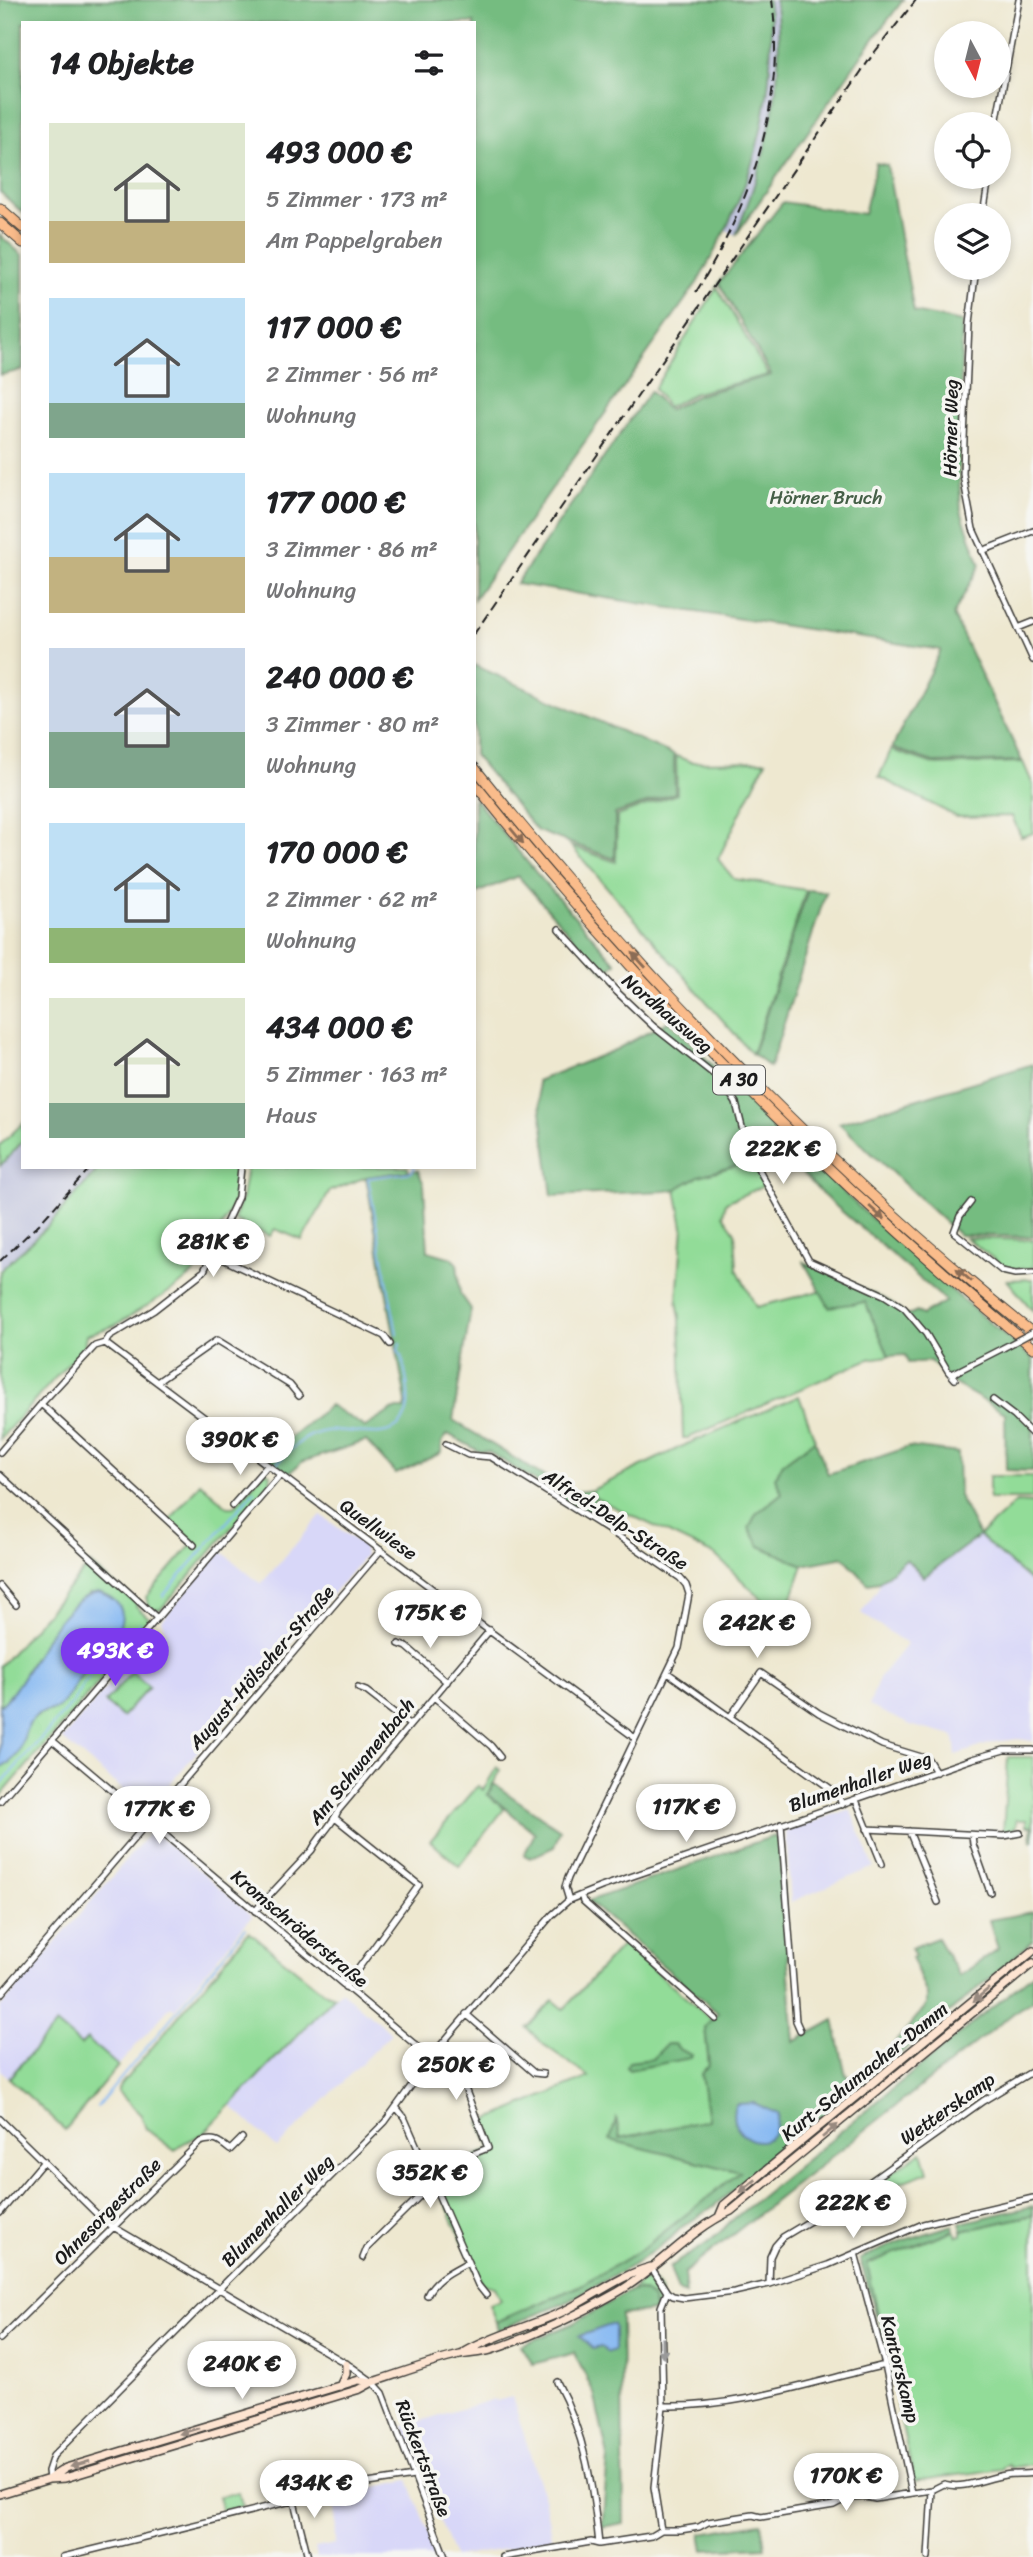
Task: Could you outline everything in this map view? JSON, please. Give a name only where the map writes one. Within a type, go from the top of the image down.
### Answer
[{"type":"highway","points":[[0,208],[21,226]]},
{"type":"highway","points":[[0,223],[21,241]]},
{"type":"highway","name":"A 30","points":[[476,768],[599,916],[740,1067],[905,1224],[1033,1333]]},
{"type":"highway","name":"A 30","points":[[476,785],[605,938],[734,1075],[820,1160],[908,1241],[1033,1348]]},
{"type":"main road","name":"Kurt-Schumacher-Damm","points":[[719,2217],[724,2205],[1033,1951]]},
{"type":"main road","name":"Kurt-Schumacher-Damm","points":[[0,2494],[49,2479],[65,2478],[360,2389],[373,2382],[461,2355],[494,2349],[569,2318],[641,2278],[651,2267],[719,2217],[732,2211],[1033,1963]]},
{"type":"main road","points":[[340,2386],[346,2374],[346,2364]]},
{"type":"main road","name":"Kurt-Schumacher-Damm","points":[[49,2479],[66,2468],[359,2380],[373,2382]]},
{"type":"street","points":[[998,112],[1019,0]]},
{"type":"street","name":"Hörner Weg","points":[[974,280],[969,324],[963,474],[972,528],[1033,660]]},
{"type":"street","points":[[982,551],[1033,531]]},
{"type":"street","points":[[1018,628],[1033,622]]},
{"type":"street","name":"Nordhausweg","points":[[559,929],[617,992],[654,1027],[721,1080],[736,1103],[745,1139],[758,1168],[808,1261],[884,1295],[904,1308],[926,1334],[948,1371],[954,1376],[1033,1333]]},
{"type":"street","points":[[0,1452],[95,1346],[155,1310],[204,1270],[239,1198],[242,1169]]},
{"type":"street","points":[[971,1202],[960,1216],[954,1232],[1002,1271],[1033,1273]]},
{"type":"street","points":[[212,1254],[384,1336],[390,1344]]},
{"type":"street","points":[[157,1382],[217,1340],[290,1385],[299,1396]]},
{"type":"street","name":"Quellwiese","points":[[104,1343],[635,1738]]},
{"type":"street","points":[[993,1400],[1014,1416],[1033,1436]]},
{"type":"street","points":[[41,1404],[194,1545]]},
{"type":"street","name":"Alfred-Delp-Straße","points":[[446,1444],[468,1455],[491,1457],[680,1578],[689,1594],[679,1648],[568,1878],[565,1887],[569,1900]]},
{"type":"street","points":[[232,1506],[267,1466]]},
{"type":"street","points":[[0,1475],[157,1618]]},
{"type":"street","points":[[0,1801],[280,1475]]},
{"type":"street","name":"August-Hölscher-Straße","points":[[0,1995],[380,1550]]},
{"type":"street","points":[[0,1586],[16,1605]]},
{"type":"street","name":"Am Schwanenbach","points":[[256,1911],[312,1850],[338,1811],[489,1630]]},
{"type":"street","points":[[399,1644],[407,1647],[447,1682]]},
{"type":"street","points":[[730,1717],[761,1672],[819,1713],[882,1745],[928,1759],[936,1772]]},
{"type":"street","points":[[668,1673],[838,1794],[842,1805]]},
{"type":"street","points":[[358,1688],[366,1691],[410,1725]]},
{"type":"street","points":[[434,1697],[491,1746],[499,1757]]},
{"type":"street","name":"Kromschröderstraße","points":[[53,1741],[430,2058]]},
{"type":"street","name":"Blumenhaller Weg","points":[[49,2479],[48,2471],[53,2456],[366,2143],[466,2014],[542,1925],[569,1900],[781,1824],[1004,1750],[1033,1750]]},
{"type":"street","points":[[856,1800],[882,1864]]},
{"type":"street","points":[[335,1818],[419,1885],[345,1987]]},
{"type":"street","points":[[781,1824],[796,2021],[800,2030]]},
{"type":"street","points":[[867,1829],[1004,1836],[1020,1833]]},
{"type":"street","points":[[909,1831],[938,1902]]},
{"type":"street","points":[[972,1835],[990,1892]]},
{"type":"street","points":[[581,1895],[583,1901],[716,2019]]},
{"type":"street","points":[[466,2014],[534,2073],[543,2074]]},
{"type":"street","points":[[428,2172],[488,2148],[456,2065],[440,2046]]},
{"type":"street","name":"Wetterskamp","points":[[769,2284],[770,2257],[775,2245],[783,2237],[840,2203],[983,2101],[1033,2071]]},
{"type":"street","points":[[396,2107],[404,2118],[478,2286],[486,2295]]},
{"type":"street","name":"Rückertstraße","points":[[0,2119],[99,2217],[114,2228],[373,2382],[383,2393],[445,2557]]},
{"type":"street","name":"Ohnesorgestraße","points":[[0,2339],[200,2142],[217,2140],[230,2150],[242,2138]]},
{"type":"street","points":[[0,2213],[44,2161]]},
{"type":"street","points":[[363,2258],[368,2248],[433,2183]]},
{"type":"street","points":[[651,2267],[667,2292],[684,2298],[734,2292],[828,2265],[923,2224],[1033,2198]]},
{"type":"street","name":"Kantorskamp","points":[[855,2253],[885,2365],[912,2493]]},
{"type":"street","points":[[427,2295],[431,2286],[468,2262]]},
{"type":"street","points":[[660,2530],[654,2487],[663,2406],[661,2307],[667,2292]]},
{"type":"street","points":[[663,2406],[732,2400],[885,2365]]},
{"type":"street","points":[[557,2382],[586,2454],[599,2544]]},
{"type":"street","points":[[503,2557],[590,2542],[599,2544],[651,2536],[660,2530],[680,2530],[699,2527],[708,2522],[797,2511],[862,2497],[875,2499],[932,2490],[944,2484],[953,2486],[987,2481],[1007,2474],[1033,2473]]},
{"type":"street","points":[[63,2557],[295,2499],[361,2484],[414,2476]]},
{"type":"street","points":[[291,2490],[309,2557]]},
{"type":"street","points":[[928,2557],[932,2490]]},
{"type":"shaded area","points":[[768,0],[775,0],[778,41],[771,124],[761,165],[736,235],[726,230],[737,207],[769,81],[771,42]]},
{"type":"shaded area","points":[[21,1143],[21,1169],[98,1169],[50,1224],[0,1271],[0,1166]]},
{"type":"shaded area","points":[[321,1515],[364,1547],[365,1556],[149,1808],[146,1809],[62,1739],[136,1653],[145,1655],[166,1631],[162,1620],[221,1551],[261,1584]]},
{"type":"shaded area","points":[[979,1536],[1033,1584],[1033,1741],[1018,1739],[995,1742],[956,1755],[954,1736],[913,1726],[869,1706],[879,1678],[907,1644],[861,1613],[879,1587],[879,1582],[906,1558],[924,1577]]},
{"type":"shaded area","points":[[850,1809],[874,1867],[791,1902],[786,1831]]},
{"type":"shaded area","points":[[150,1832],[155,1833],[252,1916],[175,2009],[171,2006],[118,2066],[87,2039],[81,2045],[56,2024],[9,2078],[0,2070],[0,2008]]},
{"type":"shaded area","points":[[341,1991],[391,2033],[277,2148],[231,2106]]},
{"type":"shaded area","points":[[512,2397],[545,2501],[552,2542],[454,2557],[403,2426],[495,2399],[496,2401]]},
{"type":"shaded area","points":[[408,2480],[438,2557],[317,2557],[315,2548],[336,2544],[335,2496]]},
{"type":"green space","points":[[0,0],[768,0],[770,65],[762,124],[756,152],[725,231],[697,283],[476,596],[476,21],[21,21],[21,211],[0,192]]},
{"type":"green space","points":[[775,0],[903,0],[736,235],[765,149],[776,90],[778,30]]},
{"type":"green space","name":"Hörner Bruch","points":[[876,163],[887,165],[914,312],[962,322],[959,475],[961,511],[980,565],[953,615],[1022,761],[936,763],[892,748],[941,650],[516,584],[650,391],[668,410],[698,395],[771,375],[719,283],[783,202],[864,214]]},
{"type":"green space","points":[[0,235],[21,254],[21,370],[0,375]]},
{"type":"green space","points":[[717,287],[768,375],[695,393],[668,407],[654,389]]},
{"type":"green space","points":[[476,666],[674,755],[675,793],[615,814],[615,859],[537,831],[476,757]]},
{"type":"green space","points":[[891,750],[936,765],[1023,762],[1033,785],[1033,833],[1021,837],[1012,816],[957,817],[879,777]]},
{"type":"green space","points":[[676,756],[691,762],[766,761],[718,859],[734,879],[806,890],[752,1054],[571,846],[616,862],[617,816],[677,794]]},
{"type":"green space","points":[[476,800],[616,963],[605,973],[518,876],[476,893]]},
{"type":"green space","points":[[808,890],[826,892],[770,1067],[753,1054]]},
{"type":"green space","points":[[669,1021],[846,1195],[938,1279],[1033,1359],[1033,1471],[1006,1470],[1005,1413],[953,1383],[930,1361],[908,1363],[905,1355],[889,1356],[865,1302],[829,1307],[804,1262],[889,1301],[906,1316],[917,1311],[922,1315],[946,1301],[824,1196],[788,1158],[762,1167],[751,1161],[699,1176],[676,1189],[666,1191],[552,1196],[537,1081],[617,1049]]},
{"type":"green space","points":[[1033,1064],[1033,1237],[959,1235],[839,1123]]},
{"type":"green space","points":[[21,1125],[21,1143],[0,1166],[0,1145]]},
{"type":"green space","points":[[751,1161],[764,1186],[726,1202],[723,1215],[735,1232],[737,1269],[756,1307],[820,1291],[829,1306],[865,1302],[889,1356],[869,1359],[683,1438],[680,1318],[677,1300],[683,1227],[676,1189],[699,1176]]},
{"type":"green space","points":[[98,1169],[238,1169],[234,1202],[201,1267],[177,1287],[114,1326],[86,1335],[84,1346],[0,1439],[0,1271],[50,1224]]},
{"type":"green space","points":[[247,1169],[408,1169],[366,1177],[330,1191],[302,1240],[275,1229],[270,1236],[234,1220],[242,1198]]},
{"type":"green space","points":[[418,1170],[424,1185],[428,1251],[452,1258],[457,1263],[460,1293],[471,1309],[453,1420],[564,1489],[577,1492],[592,1490],[595,1498],[588,1515],[489,1452],[479,1451],[448,1434],[442,1442],[441,1453],[396,1474],[366,1441],[302,1462],[288,1474],[267,1456],[330,1405],[365,1427],[394,1409],[405,1409],[406,1402],[366,1177]]},
{"type":"green space","points":[[966,1238],[1033,1240],[1033,1268],[1007,1269]]},
{"type":"green space","points":[[1033,1279],[1033,1311],[1007,1280]]},
{"type":"green space","points":[[799,1396],[815,1440],[783,1463],[782,1493],[756,1514],[760,1546],[803,1565],[784,1620],[715,1555],[595,1498],[592,1490],[687,1444]]},
{"type":"green space","points":[[815,1440],[828,1474],[909,1447],[958,1453],[959,1496],[979,1536],[924,1577],[906,1559],[879,1582],[868,1584],[844,1557],[803,1565],[760,1546],[749,1528],[756,1514],[782,1493],[775,1478],[783,1463]]},
{"type":"green space","points":[[265,1471],[270,1474],[271,1482],[161,1609],[153,1610],[148,1606],[146,1597],[194,1542],[170,1520],[200,1483],[228,1507],[234,1507]]},
{"type":"green space","points":[[989,1476],[1033,1476],[1033,1499],[989,1499]]},
{"type":"green space","points":[[1016,1502],[1033,1503],[1033,1583],[979,1536]]},
{"type":"green space","points":[[90,1564],[137,1604],[149,1618],[149,1624],[0,1797],[0,1769],[14,1756],[27,1726],[35,1717],[63,1703],[118,1633],[89,1594],[58,1624],[14,1691],[0,1706],[0,1666]]},
{"type":"green space","points":[[132,1672],[149,1687],[122,1717],[105,1702]]},
{"type":"green space","points":[[1008,1757],[1033,1757],[1033,1841],[1031,1826],[1026,1826],[1026,1820],[1016,1820],[1016,1826],[1009,1832],[1003,1832]]},
{"type":"green space","points":[[497,1767],[501,1770],[487,1794],[504,1809],[459,1866],[430,1841],[478,1786],[483,1790]]},
{"type":"green space","points":[[494,1784],[560,1830],[554,1847],[530,1858],[524,1855],[535,1833],[488,1794]]},
{"type":"green space","points":[[774,1836],[779,1842],[794,2042],[834,2020],[846,2076],[852,2078],[894,2044],[927,2005],[927,1995],[912,1958],[915,1956],[911,1948],[937,1938],[959,1976],[998,1949],[989,1920],[1033,1912],[1033,1940],[865,2083],[799,2133],[714,2206],[682,2227],[670,2239],[633,2265],[563,2304],[498,2330],[496,2322],[579,2286],[641,2250],[740,2172],[610,2140],[616,2120],[620,2138],[708,2120],[701,2074],[709,2065],[705,2027],[718,2013],[588,1901]]},
{"type":"green space","points":[[249,1932],[323,1992],[335,1996],[203,2134],[182,2144],[175,2151],[146,2129],[141,2115],[118,2092],[118,2088]]},
{"type":"green space","points":[[623,1944],[712,2020],[705,2027],[709,2065],[701,2074],[709,2121],[620,2138],[617,2122],[611,2140],[741,2172],[641,2250],[579,2286],[496,2322],[489,2304],[501,2300],[495,2287],[482,2284],[432,2174],[491,2149],[480,2123],[589,2077],[543,2044],[527,2028],[553,2000],[564,2009]]},
{"type":"green space","points":[[1033,1974],[1033,2001],[1020,2008],[684,2273],[686,2294],[678,2291],[670,2268],[673,2265],[712,2239]]},
{"type":"green space","points":[[56,2024],[81,2045],[87,2039],[118,2066],[65,2130],[9,2078]]},
{"type":"green space","points":[[667,2044],[675,2044],[680,2050],[692,2055],[691,2058],[629,2070],[626,2067],[629,2062],[652,2059]]},
{"type":"green space","points":[[922,2152],[928,2172],[849,2202]]},
{"type":"green space","points":[[1033,2206],[1033,2215],[962,2231],[960,2223]]},
{"type":"green space","points":[[1033,2215],[1033,2464],[1010,2468],[1009,2465],[1003,2469],[914,2481],[867,2264],[954,2230],[957,2236],[962,2235],[962,2231]]},
{"type":"green space","points":[[953,2225],[954,2230],[867,2264],[877,2318],[860,2259],[898,2242]]},
{"type":"green space","points":[[652,2280],[661,2291],[654,2311],[653,2300],[637,2290],[628,2292],[644,2281]]},
{"type":"green space","points":[[637,2290],[653,2300],[654,2311],[621,2315],[624,2523],[602,2527],[608,2457],[594,2393],[574,2353],[533,2364],[521,2345],[572,2324],[628,2292]]},
{"type":"green space","points":[[238,2492],[243,2506],[222,2511],[218,2497]]},
{"type":"green space","points":[[761,2523],[765,2547],[704,2550],[701,2533]]},
{"type":"water","points":[[99,1592],[115,1601],[121,1611],[121,1622],[116,1634],[78,1679],[63,1703],[31,1720],[17,1755],[0,1769],[0,1706],[12,1693],[56,1624],[69,1609],[83,1598]]},
{"type":"water","points":[[754,2103],[778,2114],[775,2130],[770,2137],[762,2141],[746,2137],[739,2131],[733,2114],[736,2104]]},
{"type":"water","points":[[613,2324],[615,2350],[608,2352],[601,2347],[593,2349],[579,2336]]},
{"type":"waterway","points":[[397,1334],[368,1178],[412,1172],[413,1169]]},
{"type":"waterway","points":[[277,1463],[314,1434],[336,1430],[380,1433],[393,1430],[401,1423],[406,1414],[408,1391],[402,1356],[398,1351],[400,1343]]},
{"type":"waterway","points":[[163,1596],[254,1491]]},
{"type":"waterway","points":[[0,1785],[73,1702],[83,1684],[123,1638],[140,1623]]},
{"type":"waterway","points":[[97,2107],[246,1928]]},
{"type":"railway","points":[[696,292],[733,225],[760,153],[774,77],[772,0]]},
{"type":"railway","points":[[476,631],[874,53],[916,0]]},
{"type":"railway","points":[[0,1261],[39,1224],[89,1169]]}]
